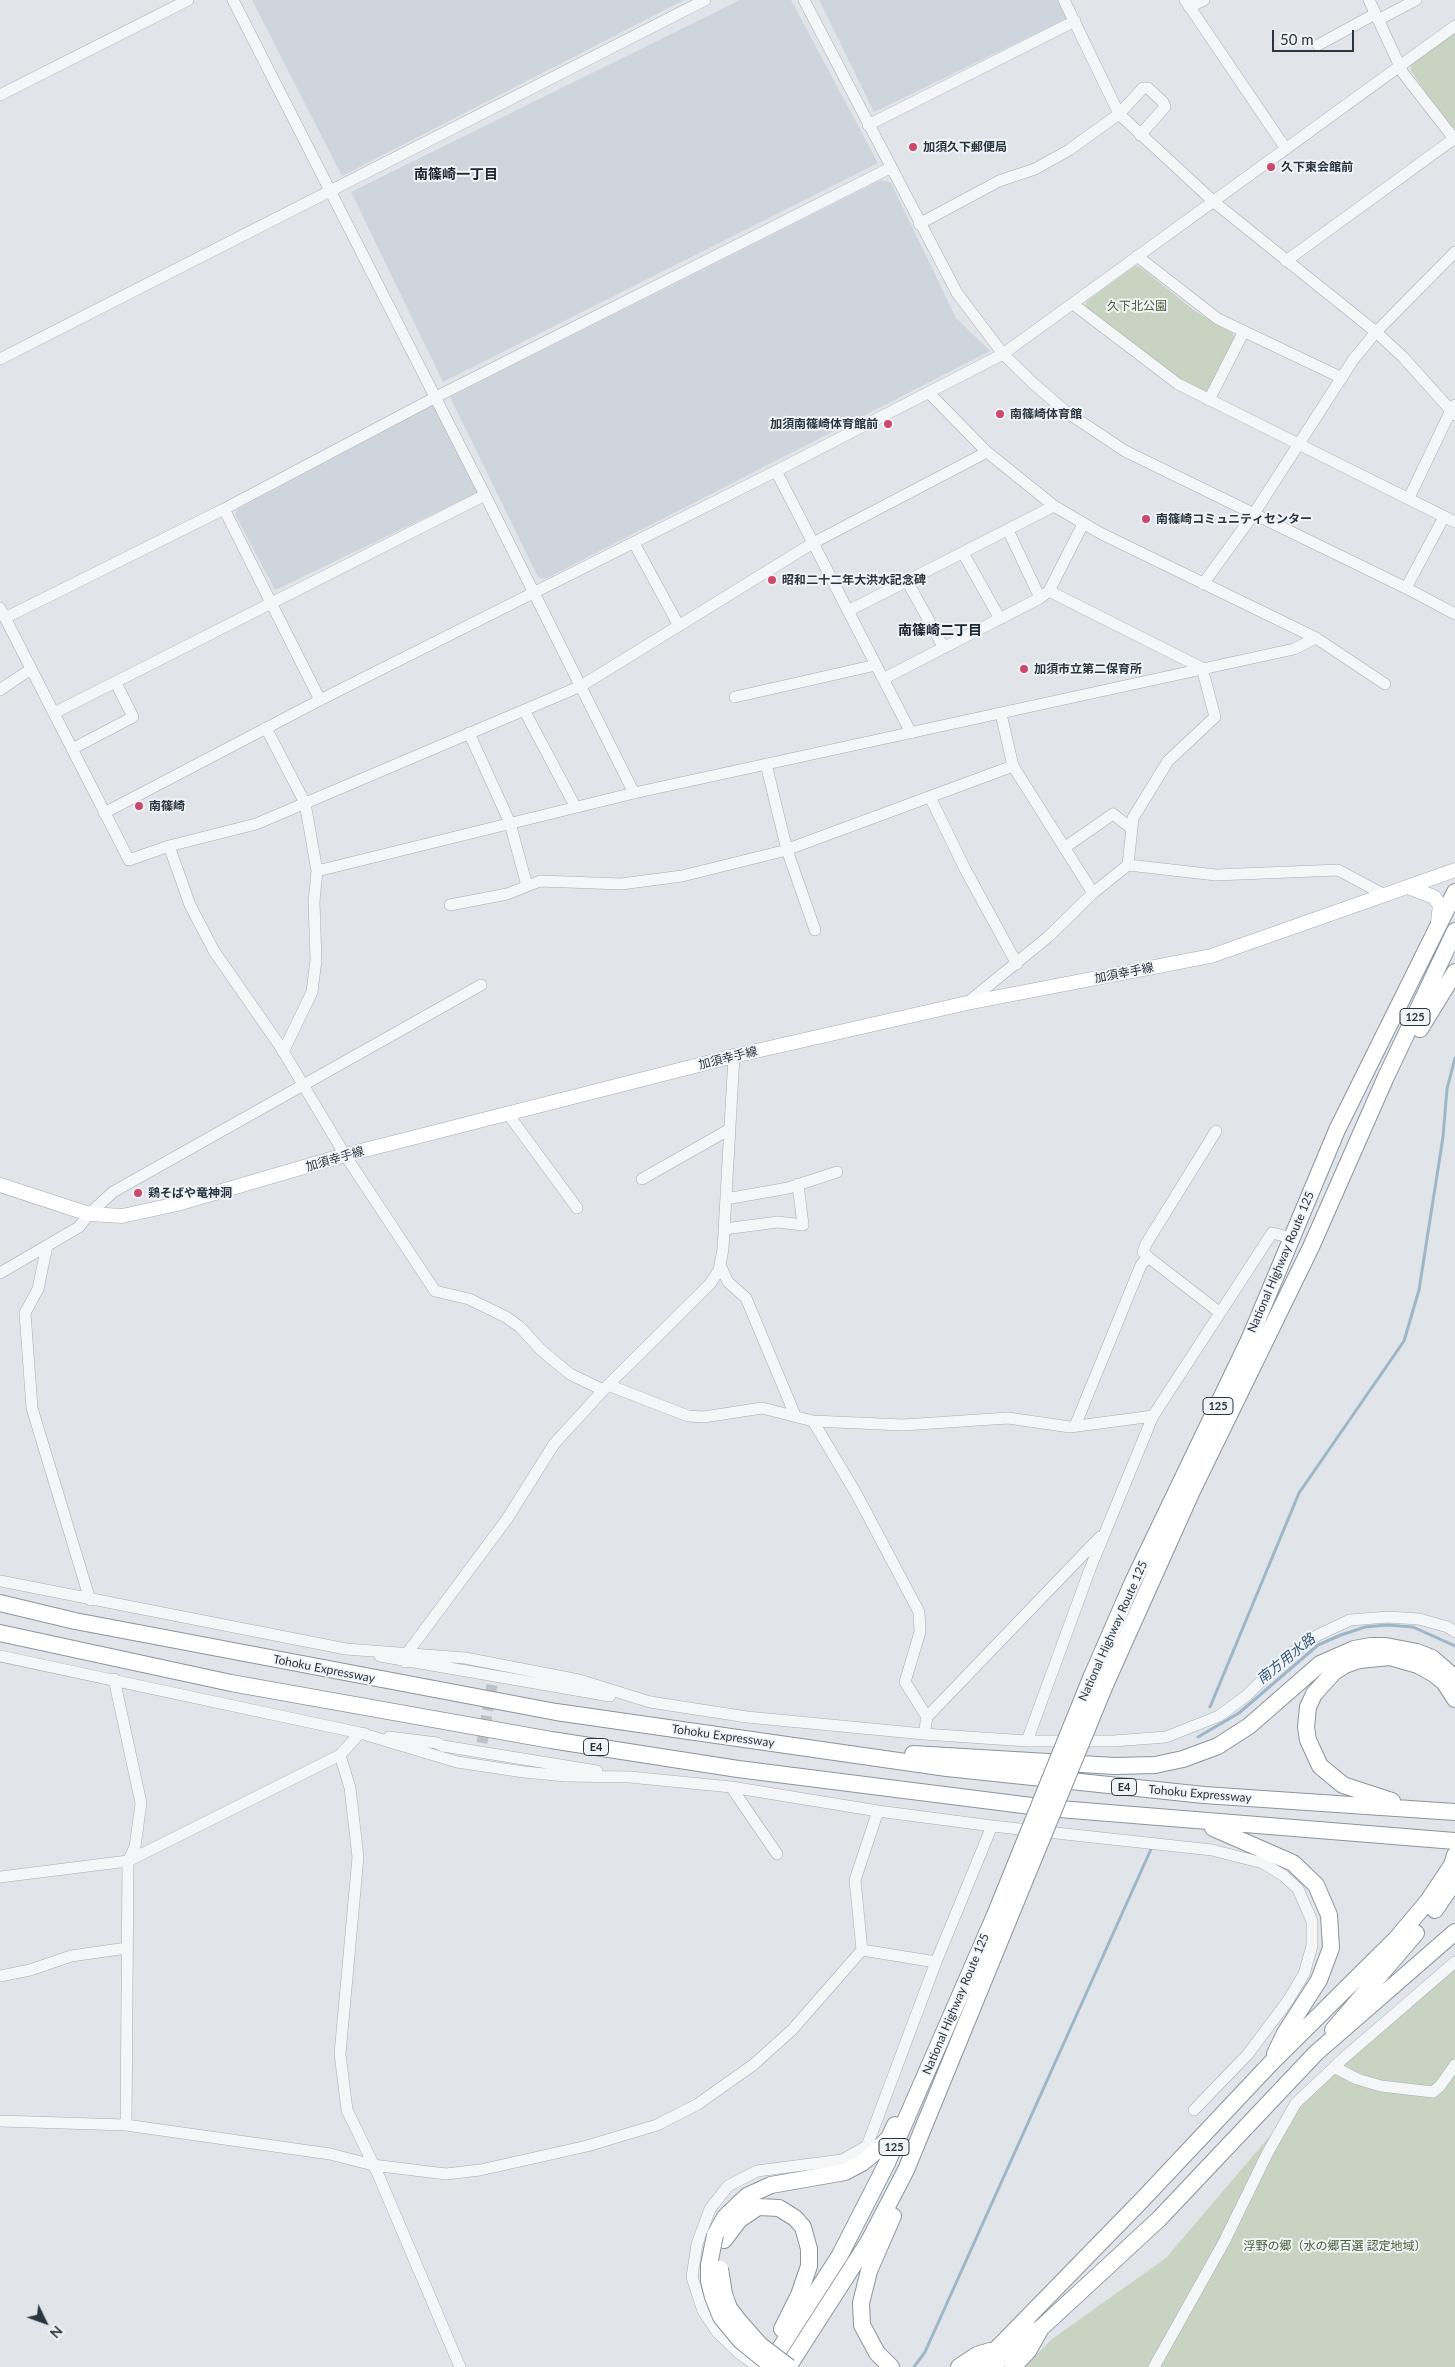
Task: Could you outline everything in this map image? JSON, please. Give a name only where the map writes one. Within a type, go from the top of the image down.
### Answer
[{"type":"highway","name":"National Highway Route 125","points":[[788,2367],[869,2241],[906,2170],[1001,1918],[1098,1682],[1136,1575],[1249,1340],[1337,1130],[1455,892]]},
{"type":"highway","name":"National Highway Route 125","points":[[1098,1682],[1311,1248],[1385,1078],[1455,932]]},
{"type":"highway","points":[[1311,1248],[1384,1106],[1424,1021],[1455,972]]},
{"type":"highway","name":"Tohoku Expressway","points":[[0,1603],[75,1621],[556,1712],[947,1768],[1204,1795],[1455,1812]]},
{"type":"highway","name":"E4","points":[[0,1633],[231,1683],[551,1740],[738,1769],[1047,1808],[1455,1842]]},
{"type":"highway","points":[[828,1751],[993,1757],[1115,1766],[1155,1766],[1183,1759],[1218,1746],[1250,1726],[1320,1664],[1354,1649],[1371,1646],[1386,1646],[1417,1652],[1432,1658],[1454,1690]]},
{"type":"highway","points":[[1421,1810],[1352,1789],[1332,1777],[1320,1766],[1308,1740],[1306,1727],[1308,1707],[1318,1688],[1334,1672],[1359,1660],[1366,1659],[1390,1657],[1418,1665],[1454,1690]]},
{"type":"highway","points":[[1198,1822],[1293,1863],[1316,1885],[1329,1915],[1331,1948],[1319,1980],[1285,2032],[1271,2063]]},
{"type":"highway","points":[[1316,2053],[1400,1942],[1452,1865],[1455,1855]]},
{"type":"highway","points":[[979,2367],[1141,2201],[1271,2063],[1438,1907],[1455,1881]]},
{"type":"highway","name":"National Highway Route 125","points":[[768,2367],[840,2255],[887,2163],[946,2032],[1001,1918]]},
{"type":"highway","points":[[993,2367],[1020,2339],[1041,2328],[1159,2219],[1316,2053],[1455,1932]]},
{"type":"highway","points":[[773,2367],[731,2330],[718,2310],[713,2297],[709,2265],[725,2217],[747,2196],[771,2185],[845,2172],[874,2152],[889,2138],[929,2051],[946,2032]]},
{"type":"highway","points":[[891,2367],[877,2353],[862,2325],[861,2303],[870,2271],[902,2195],[906,2170]]},
{"type":"highway","points":[[719,2237],[758,2207],[779,2208],[795,2218],[803,2227],[809,2249],[809,2266],[799,2295],[783,2326],[780,2349]]},
{"type":"highway","points":[[719,2237],[721,2283],[729,2308],[760,2345],[788,2367]]},
{"type":"highway","points":[[1013,2367],[1028,2351],[1041,2328]]},
{"type":"highway","points":[[959,2367],[977,2355],[994,2350]]},
{"type":"main road","name":"加須幸手線","points":[[0,1185],[89,1214],[122,1216],[177,1204],[345,1155],[734,1056],[967,1003],[1211,956],[1455,870]]},
{"type":"main road","points":[[1408,887],[1434,897],[1440,906],[1437,925]]},
{"type":"street","points":[[0,95],[188,0]]},
{"type":"street","points":[[234,0],[436,397],[634,793]]},
{"type":"street","points":[[0,359],[705,0]]},
{"type":"street","points":[[804,0],[919,224],[957,292],[1003,354],[1065,411],[1125,451],[1454,610]]},
{"type":"street","points":[[1204,0],[1187,3],[1286,149]]},
{"type":"street","points":[[1286,261],[1455,139],[1400,66],[1369,0]]},
{"type":"street","points":[[1318,45],[1416,0]]},
{"type":"street","points":[[1068,1],[1075,21],[1119,114],[1214,202],[1376,332],[1403,356],[1454,410],[1409,498]]},
{"type":"street","points":[[868,125],[1075,21]]},
{"type":"street","points":[[104,813],[320,700],[533,594],[1003,354],[1455,26]]},
{"type":"street","points":[[919,224],[999,181],[1035,169],[1069,150],[1119,114],[1143,88],[1148,88],[1164,102],[1164,107],[1140,135]]},
{"type":"street","points":[[890,168],[436,397],[224,509],[3,613],[128,860],[169,846],[256,824],[581,686],[813,543],[987,452]]},
{"type":"street","points":[[1203,584],[1253,514],[1342,378],[1376,332],[1455,252]]},
{"type":"street","points":[[1137,256],[1218,320],[1242,333],[1342,378]]},
{"type":"street","points":[[1073,304],[1178,384],[1455,522]]},
{"type":"street","points":[[1209,400],[1242,333]]},
{"type":"street","points":[[929,393],[987,452],[1054,506],[1083,524],[1316,638],[1385,684]]},
{"type":"street","points":[[776,470],[911,733]]},
{"type":"street","points":[[54,713],[116,683],[271,601],[485,495]]},
{"type":"street","points":[[848,611],[1054,506]]},
{"type":"street","points":[[224,509],[320,700]]},
{"type":"street","points":[[1406,588],[1444,517]]},
{"type":"street","points":[[883,679],[1045,595],[1083,524]]},
{"type":"street","points":[[1008,530],[1045,595],[1202,668]]},
{"type":"street","points":[[634,542],[679,626]]},
{"type":"street","points":[[963,552],[1000,619]]},
{"type":"street","points":[[907,581],[944,648]]},
{"type":"street","points":[[317,871],[576,806],[1294,649],[1316,638]]},
{"type":"street","points":[[735,696],[876,664]]},
{"type":"street","points":[[967,1003],[1048,938],[1093,893],[1128,865],[1133,818],[1168,760],[1215,717],[1202,668]]},
{"type":"street","points":[[0,690],[31,669]]},
{"type":"street","points":[[72,749],[133,718],[116,683]]},
{"type":"street","points":[[524,710],[576,806]]},
{"type":"street","points":[[1001,714],[1013,766],[1093,893]]},
{"type":"street","points":[[266,728],[305,803],[317,871],[314,902],[316,960],[312,992],[283,1052]]},
{"type":"street","points":[[469,733],[510,823],[527,886]]},
{"type":"street","points":[[766,764],[786,850],[815,930]]},
{"type":"street","points":[[450,905],[507,894],[540,882],[621,884],[682,876],[786,850],[1013,766]]},
{"type":"street","points":[[930,797],[965,869],[1017,964]]},
{"type":"street","points":[[1064,848],[1113,814],[1132,829]]},
{"type":"street","points":[[169,846],[190,905],[214,951],[283,1052],[345,1155],[435,1290],[470,1299],[506,1317],[520,1327],[541,1350],[570,1374],[688,1416],[704,1417],[762,1408],[813,1421],[903,1425],[1008,1418],[1075,1426],[1153,1416]]},
{"type":"street","points":[[1128,865],[1216,875],[1338,870],[1385,895]]},
{"type":"street","points":[[0,1273],[79,1227],[89,1214],[112,1192],[481,985]]},
{"type":"street","points":[[407,1657],[507,1519],[554,1444],[606,1388],[710,1284],[720,1265],[724,1229],[734,1056]]},
{"type":"street","points":[[508,1114],[577,1208]]},
{"type":"street","points":[[642,1179],[730,1130]]},
{"type":"street","points":[[1216,1131],[1146,1244],[1143,1252],[1220,1312]]},
{"type":"street","points":[[726,1199],[798,1184],[837,1172]]},
{"type":"street","points":[[724,1229],[778,1222],[803,1224],[798,1184]]},
{"type":"street","points":[[1027,1741],[1103,1534],[1153,1416],[1272,1233],[1292,1238]]},
{"type":"street","points":[[48,1246],[38,1289],[25,1313],[32,1408],[90,1600]]},
{"type":"street","points":[[1075,1426],[1141,1265],[1148,1257]]},
{"type":"street","points":[[720,1265],[728,1282],[746,1298],[795,1415]]},
{"type":"street","points":[[813,1421],[856,1495],[919,1612],[920,1632],[905,1682],[927,1717]]},
{"type":"street","points":[[924,1734],[927,1717],[1103,1534]]},
{"type":"street","points":[[0,1581],[346,1649],[407,1657],[464,1658],[580,1680],[650,1702]]},
{"type":"street","points":[[407,1657],[493,1681],[747,1717],[924,1734],[1027,1741],[1113,1741],[1166,1737],[1219,1716],[1246,1696],[1286,1657],[1318,1635],[1350,1620],[1388,1617],[1419,1620],[1448,1627],[1455,1632]]},
{"type":"street","points":[[0,1656],[360,1733],[457,1762],[549,1775],[630,1777]]},
{"type":"street","points":[[114,1679],[141,1803],[135,1847],[128,1861],[126,2125]]},
{"type":"street","points":[[360,1733],[482,1748],[630,1777],[732,1787],[878,1811],[992,1826],[1212,1850],[1262,1863],[1292,1882],[1308,1908],[1313,1934],[1307,1976],[1248,2054],[1194,2110]]},
{"type":"street","points":[[0,1877],[128,1861],[340,1755],[360,1733]]},
{"type":"street","points":[[340,1755],[350,1788],[358,1857],[340,2054],[347,2110],[373,2165],[460,2367]]},
{"type":"street","points":[[732,1787],[777,1854]]},
{"type":"street","points":[[0,2121],[126,2125],[330,2154],[373,2165],[446,2174],[480,2170],[587,2146],[657,2125],[698,2104],[753,2065],[792,2030],[862,1950],[854,1880],[878,1811]]},
{"type":"street","points":[[758,2367],[717,2332],[703,2311],[692,2277],[697,2244],[710,2210],[728,2186],[757,2172],[842,2160],[867,2146],[936,1962],[992,1826]]},
{"type":"street","points":[[0,1976],[30,1970],[71,1956],[127,1948]]},
{"type":"street","points":[[862,1950],[936,1962]]},
{"type":"street","points":[[1154,2367],[1224,2242],[1268,2152],[1296,2103],[1334,2067],[1455,1962]]},
{"type":"street","points":[[1334,2067],[1357,2079],[1382,2086],[1432,2092],[1440,2086],[1455,2065]]},
{"type":"shaded area","points":[[252,0],[684,0],[342,176]]},
{"type":"shaded area","points":[[740,0],[791,0],[878,163],[443,382],[351,192]]},
{"type":"shaded area","points":[[819,0],[1058,0],[1068,18],[874,112]]},
{"type":"shaded area","points":[[881,180],[891,183],[956,318],[990,351],[545,579],[538,577],[450,397]]},
{"type":"shaded area","points":[[437,403],[481,491],[275,590],[235,514],[238,509]]},
{"type":"green space","points":[[1455,33],[1455,128],[1450,127],[1411,71],[1411,65]]},
{"type":"green space","name":"久下北公園","points":[[1135,266],[1140,267],[1195,311],[1233,334],[1235,340],[1211,389],[1206,392],[1186,383],[1085,308],[1086,302]]},
{"type":"green space","name":"浮野の郷（水の郷百選 認定地域）","points":[[1455,1969],[1455,2367],[1025,2367],[1052,2339],[1166,2258],[1304,2096]]},
{"type":"waterway","points":[[1210,1707],[1299,1493],[1404,1341],[1419,1290],[1443,1137],[1447,1089],[1455,1058]]},
{"type":"waterway","name":"南方用水路","points":[[1198,1737],[1239,1713],[1318,1645],[1341,1635],[1365,1627],[1387,1625],[1413,1627],[1455,1646]]},
{"type":"waterway","points":[[914,2367],[925,2352],[1152,1847]]},
{"type":"tunnel","points":[[482,1743],[492,1685]]},
{"type":"place","name":"加須久下郵便局","points":[[913,147]]},
{"type":"place","name":"久下東会館前","points":[[1271,167]]},
{"type":"place","name":"南篠崎体育館","points":[[1000,414]]},
{"type":"place","name":"加須南篠崎体育館前","points":[[888,424]]},
{"type":"place","name":"南篠崎コミュニティセンター","points":[[1146,519]]},
{"type":"place","name":"昭和二十二年大洪水記念碑","points":[[772,580]]},
{"type":"place","name":"加須市立第二保育所","points":[[1024,669]]},
{"type":"place","name":"南篠崎","points":[[139,806]]},
{"type":"place","name":"鶏そばや竜神洞","points":[[138,1193]]},
{"type":"district","name":"南篠崎一丁目","points":[[456,174]]},
{"type":"district","name":"南篠崎二丁目","points":[[940,630]]}]
